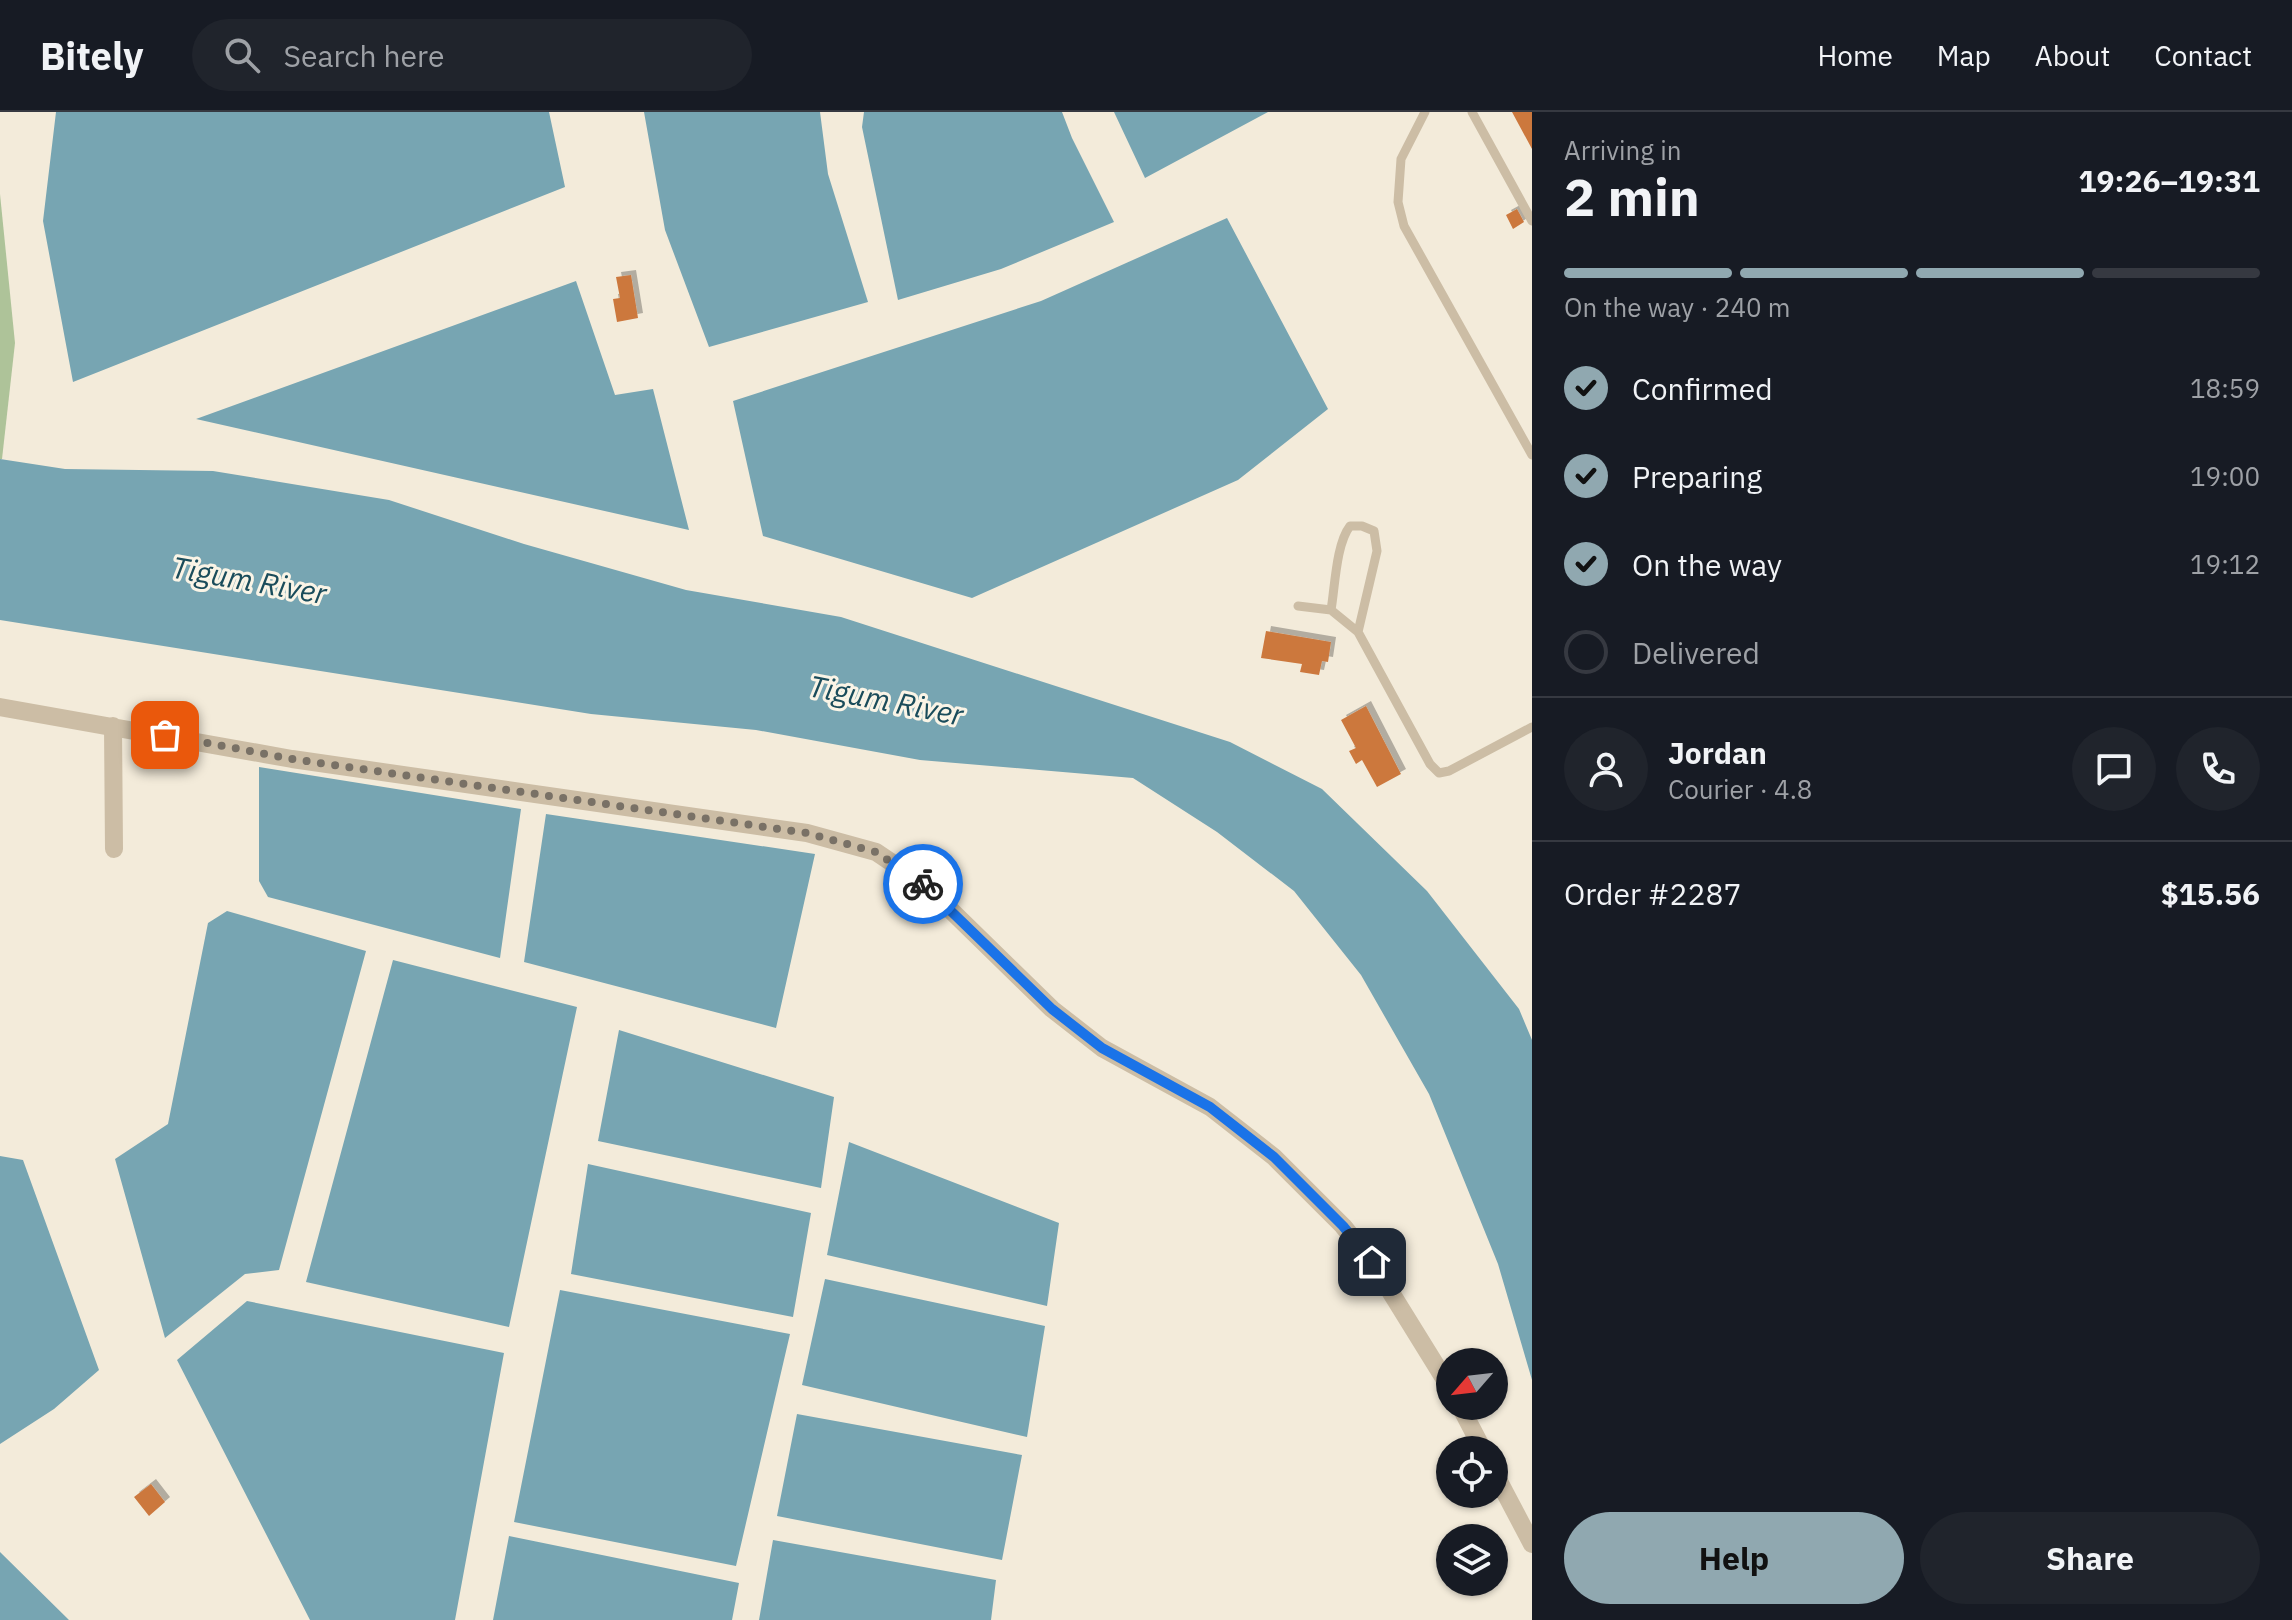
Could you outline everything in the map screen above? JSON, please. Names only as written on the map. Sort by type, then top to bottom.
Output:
[{"type":"street","points":[[0,707],[292,759],[807,833],[876,852],[925,885],[1052,1009],[1102,1048],[1210,1107],[1274,1157],[1343,1226],[1372,1262],[1436,1365]]},
{"type":"street","points":[[113,726],[114,849]]},
{"type":"street","points":[[1508,1499],[1532,1544]]},
{"type":"lane","points":[[1425,112],[1401,159],[1398,202],[1404,226],[1531,448]]},
{"type":"lane","points":[[1472,112],[1532,221]]},
{"type":"lane","points":[[1331,610],[1346,532],[1350,526],[1362,526],[1374,531],[1377,551],[1358,632]]},
{"type":"lane","points":[[1298,606],[1331,610],[1358,632],[1430,764],[1439,773],[1449,771],[1532,727]]},
{"type":"green space","points":[[0,194],[15,343],[2,459],[0,459]]},
{"type":"water","points":[[56,112],[549,112],[565,187],[73,382],[43,221]]},
{"type":"water","points":[[644,112],[820,112],[828,174],[868,302],[709,347],[665,230]]},
{"type":"water","points":[[864,112],[1062,112],[1114,222],[1001,269],[898,300],[862,127]]},
{"type":"water","points":[[1114,112],[1268,112],[1145,178]]},
{"type":"water","points":[[1227,218],[1328,409],[1238,480],[972,598],[763,536],[733,401],[1041,301]]},
{"type":"water","points":[[576,281],[615,395],[653,389],[689,530],[196,419]]},
{"type":"water","name":"Tigum River","points":[[0,459],[65,469],[213,471],[389,500],[524,544],[686,590],[841,617],[1230,742],[1322,789],[1427,891],[1519,1009],[1532,1040],[1532,1380],[1498,1264],[1429,1094],[1361,975],[1294,891],[1217,832],[1133,778],[920,760],[756,730],[591,714],[0,620]]},
{"type":"water","points":[[259,767],[521,809],[500,958],[268,897],[259,881]]},
{"type":"water","points":[[546,814],[815,854],[776,1028],[524,962]]},
{"type":"water","points":[[227,911],[366,951],[279,1270],[245,1274],[165,1338],[115,1159],[168,1124],[208,923]]},
{"type":"water","points":[[393,960],[577,1007],[509,1327],[306,1282]]},
{"type":"water","points":[[619,1030],[834,1097],[821,1188],[598,1141]]},
{"type":"water","points":[[849,1142],[1059,1223],[1047,1306],[827,1255]]},
{"type":"water","points":[[0,1156],[23,1160],[99,1370],[54,1409],[0,1444]]},
{"type":"water","points":[[588,1164],[811,1213],[793,1317],[571,1274]]},
{"type":"water","points":[[825,1279],[1045,1326],[1027,1437],[802,1385]]},
{"type":"water","points":[[560,1290],[790,1334],[736,1566],[514,1522]]},
{"type":"water","points":[[247,1301],[504,1353],[455,1620],[310,1620],[177,1360]]},
{"type":"water","points":[[797,1414],[1022,1455],[1002,1560],[777,1516]]},
{"type":"water","points":[[509,1536],[739,1583],[732,1620],[493,1620]]},
{"type":"water","points":[[773,1540],[996,1580],[991,1620],[759,1620]]},
{"type":"water","points":[[0,1552],[69,1620],[0,1620]]},
{"type":"building","points":[[1512,112],[1532,112],[1532,149]]},
{"type":"building","points":[[1517,209],[1524,222],[1513,229],[1506,215]]},
{"type":"building","points":[[631,275],[638,318],[617,322],[613,299],[620,298],[616,277]]},
{"type":"building","points":[[1266,631],[1331,642],[1328,662],[1322,661],[1319,675],[1300,672],[1302,664],[1261,658]]},
{"type":"building","points":[[1366,706],[1401,774],[1377,787],[1362,760],[1356,764],[1349,751],[1356,748],[1341,720]]},
{"type":"building","points":[[151,1484],[165,1502],[149,1516],[134,1497]]},
{"type":"way so far","points":[[165,735],[292,759],[807,833],[876,852],[923,884]]},
{"type":"route","points":[[923,884],[1052,1009],[1102,1048],[1210,1107],[1274,1157],[1343,1226],[1372,1262]]}]
